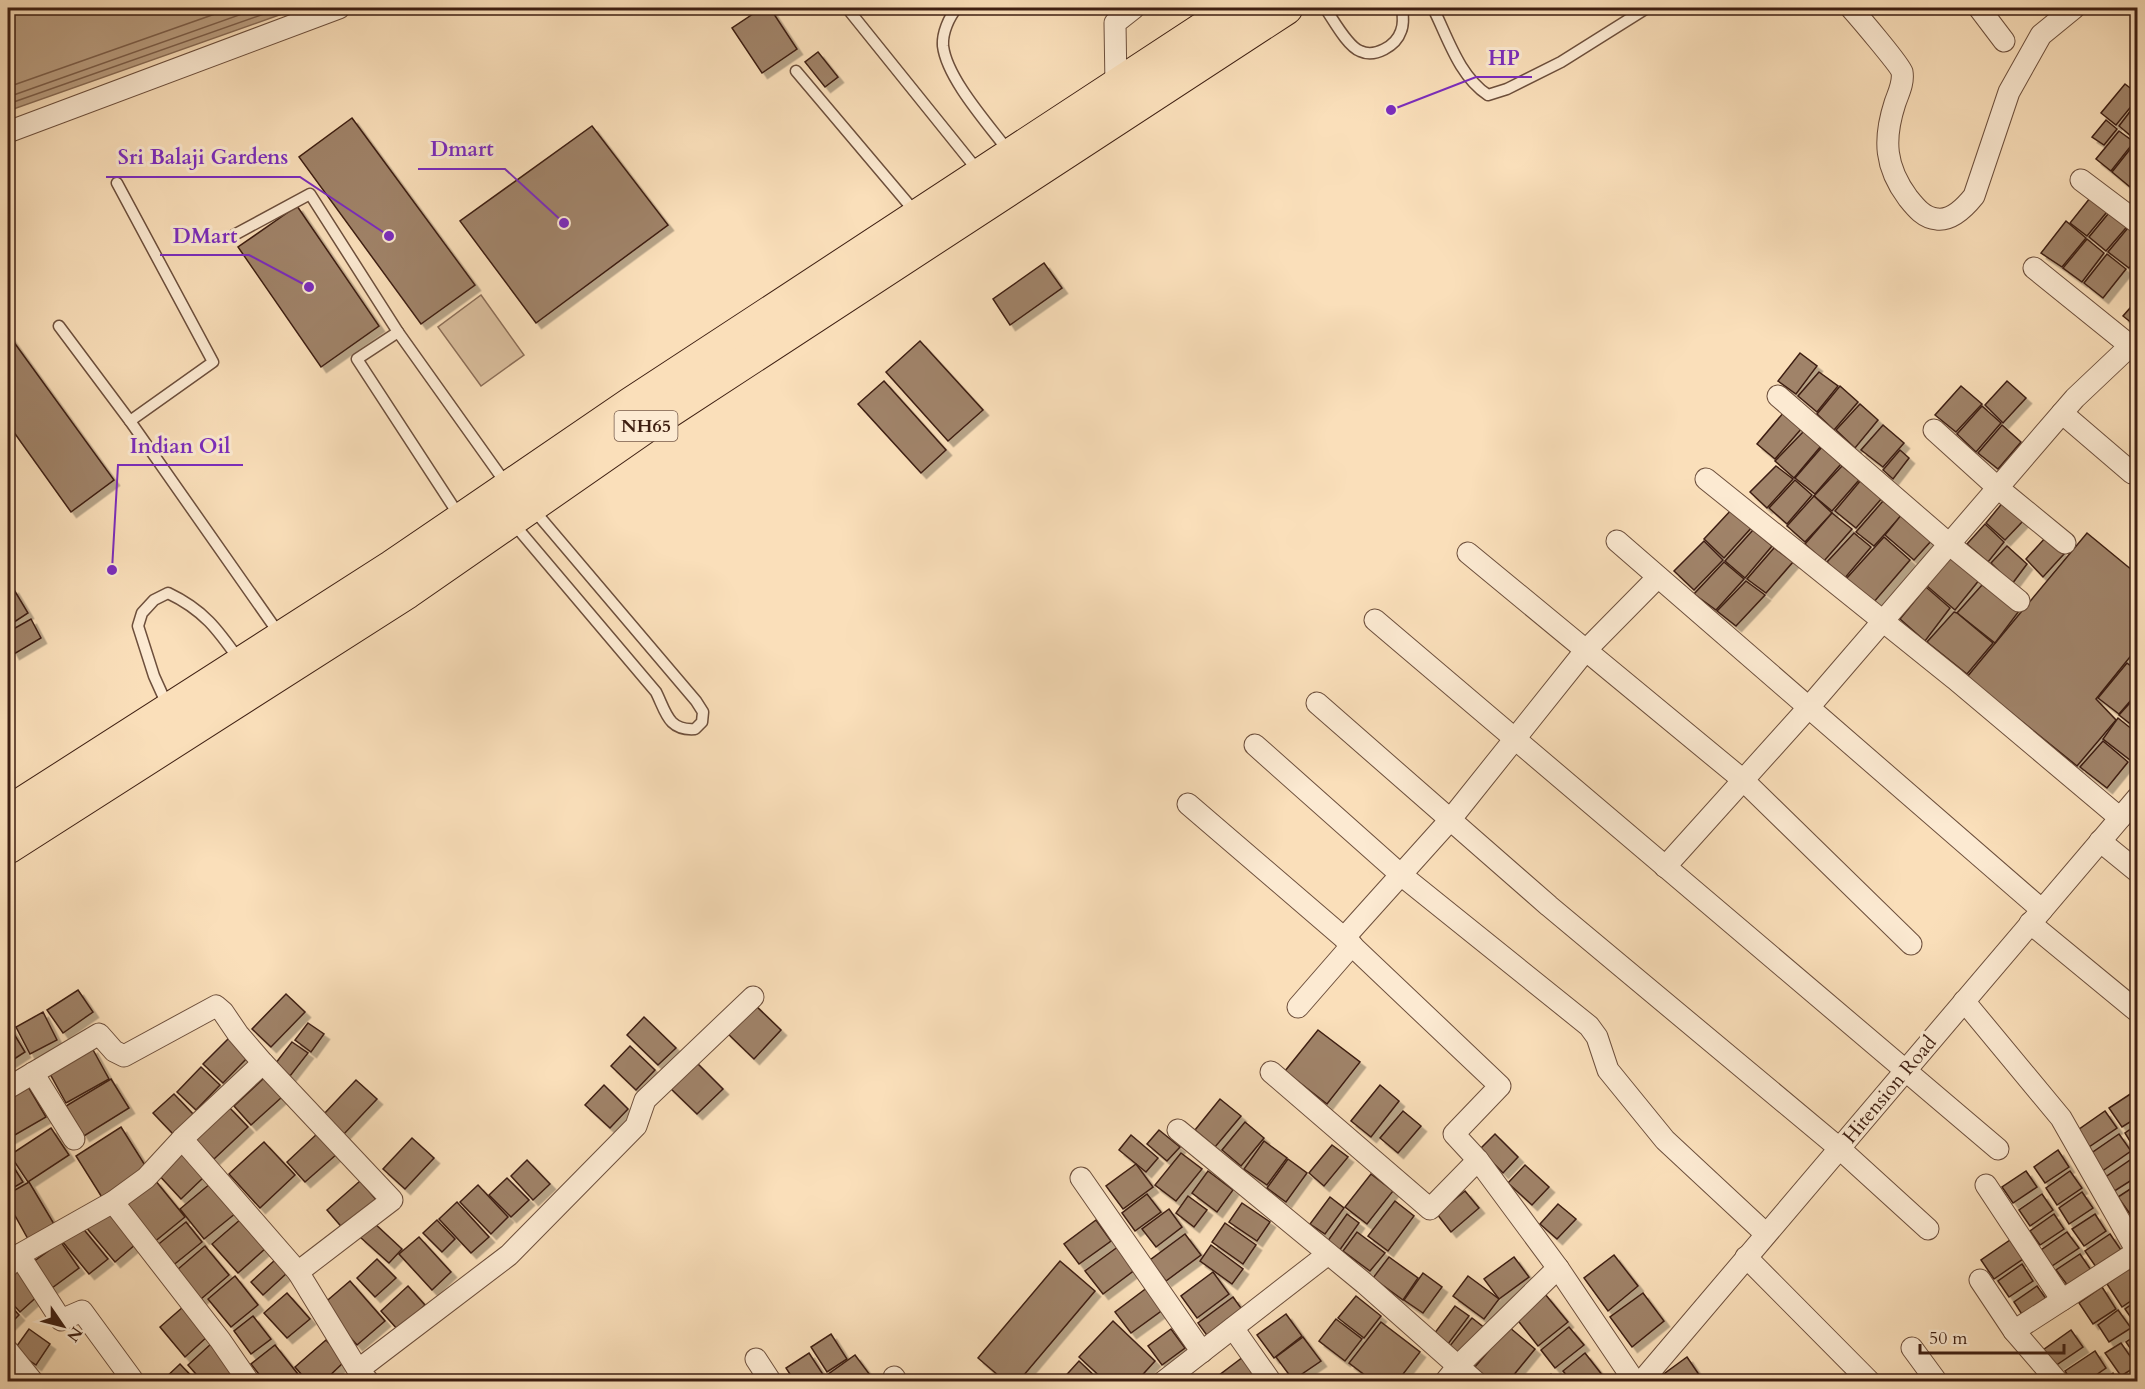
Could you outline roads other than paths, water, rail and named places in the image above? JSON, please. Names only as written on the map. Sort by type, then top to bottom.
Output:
[{"type":"highway","name":"NH65","points":[[8,847],[407,592],[517,505],[631,404],[1235,8]]},
{"type":"highway","name":"NH65","points":[[8,813],[282,638],[462,519],[517,505],[646,426],[1286,8]]},
{"type":"street","points":[[8,132],[339,8]]},
{"type":"street","points":[[1116,86],[1114,23],[1134,8]]},
{"type":"street","points":[[1851,8],[1902,71],[1902,85],[1887,132],[1891,170],[1912,203],[1925,216],[1939,220],[1965,207],[1974,196],[2009,92],[2041,34],[2074,8]]},
{"type":"street","points":[[1978,8],[2004,41]]},
{"type":"street","points":[[2081,180],[2138,223]]},
{"type":"street","points":[[1665,867],[1809,707],[2075,398],[2134,349],[2034,268]]},
{"type":"street","points":[[1778,396],[1949,544],[2019,601]]},
{"type":"street","points":[[2062,413],[2132,474]]},
{"type":"street","points":[[1934,429],[1998,488],[2065,543]]},
{"type":"street","points":[[1706,479],[1955,679],[2120,818]]},
{"type":"street","points":[[1617,541],[1809,707],[2138,1012]]},
{"type":"street","points":[[1468,553],[1743,780],[1911,944]]},
{"type":"street","points":[[1298,1007],[1400,874],[1450,820],[1585,651],[1658,577]]},
{"type":"street","points":[[1375,620],[1998,1149]]},
{"type":"street","points":[[1317,703],[1549,906],[1839,1148],[1928,1229]]},
{"type":"street","points":[[1255,746],[1400,874],[1589,1026],[1597,1037],[1608,1070],[1665,1140],[1766,1234]]},
{"type":"street","name":"Hitension Road","points":[[1641,1382],[2138,798]]},
{"type":"street","points":[[1188,804],[1348,942],[1500,1086],[1454,1134],[1478,1160],[1558,1268],[1635,1382]]},
{"type":"street","points":[[2100,841],[2138,873]]},
{"type":"street","points":[[182,1139],[298,1272],[364,1376],[508,1255],[636,1126],[645,1100],[753,997]]},
{"type":"street","points":[[1964,1001],[2061,1118],[2137,1252],[2014,1331]]},
{"type":"street","points":[[8,1088],[99,1034],[114,1051],[124,1056],[216,1006],[263,1063],[392,1200],[298,1272]]},
{"type":"street","points":[[135,1382],[82,1311],[60,1320],[13,1260],[113,1202],[146,1178],[182,1139],[263,1063]]},
{"type":"street","points":[[1271,1072],[1430,1209],[1478,1160]]},
{"type":"street","points":[[33,1073],[74,1138]]},
{"type":"street","points":[[1178,1130],[1364,1283],[1451,1374],[1476,1382]]},
{"type":"street","points":[[1081,1178],[1202,1352]]},
{"type":"street","points":[[1986,1185],[2062,1300]]},
{"type":"street","points":[[113,1202],[220,1340],[249,1382]]},
{"type":"street","points":[[1163,1382],[1328,1254]]},
{"type":"street","points":[[1746,1257],[1870,1382]]},
{"type":"street","points":[[1451,1374],[1558,1268]]},
{"type":"street","points":[[1980,1280],[2014,1331],[2058,1382]]},
{"type":"street","points":[[1233,1328],[1271,1382]]},
{"type":"street","points":[[1912,1348],[1937,1382]]},
{"type":"street","points":[[8,1351],[33,1382]]},
{"type":"street","points":[[756,1359],[771,1382]]},
{"type":"lane","points":[[847,8],[981,174]]},
{"type":"lane","points":[[957,8],[949,18],[943,44],[949,66],[968,98],[1011,154]]},
{"type":"lane","points":[[1325,8],[1345,37],[1359,51],[1375,54],[1395,41],[1402,30],[1402,8]]},
{"type":"lane","points":[[1433,8],[1465,74],[1476,87],[1488,95],[1507,89],[1561,62],[1647,8]]},
{"type":"lane","points":[[796,71],[918,216]]},
{"type":"lane","points":[[117,183],[213,362],[130,421]]},
{"type":"lane","points":[[234,235],[310,194],[398,332],[517,505],[656,692],[667,717],[675,726],[685,730],[695,729],[702,722],[704,712],[696,701],[517,505]]},
{"type":"lane","points":[[59,326],[130,421],[282,638]]},
{"type":"lane","points":[[398,332],[357,359],[462,519]]},
{"type":"lane","points":[[169,710],[154,676],[138,626],[142,613],[154,600],[168,593],[189,603],[217,629],[242,663]]},
{"type":"water","points":[[8,8],[299,8],[8,111]]},
{"type":"place","name":"HP","points":[[1391,110]]},
{"type":"place","name":"Dmart","points":[[564,223]]},
{"type":"place","name":"Sri Balaji Gardens","points":[[389,236]]},
{"type":"place","name":"DMart","points":[[309,287]]},
{"type":"place","name":"Indian Oil","points":[[112,570]]}]
